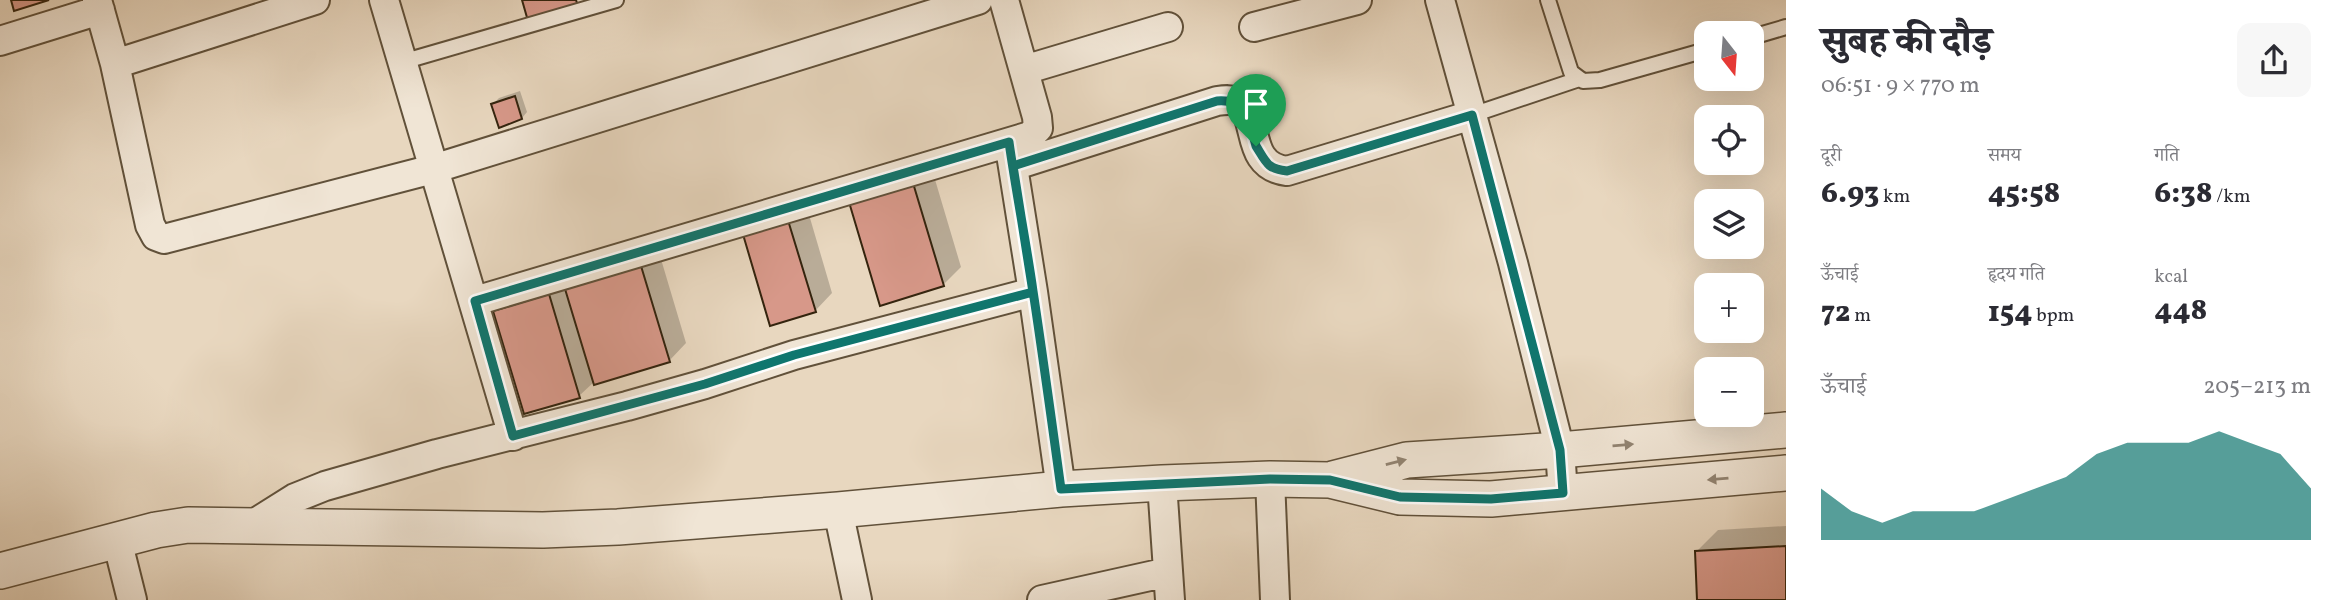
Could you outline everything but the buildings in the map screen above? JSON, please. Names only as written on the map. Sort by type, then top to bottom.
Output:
[{"type":"street","points":[[115,64],[315,0]]},
{"type":"street","points":[[384,0],[513,436]]},
{"type":"street","points":[[0,41],[98,5],[115,64],[150,225],[156,236],[164,239],[433,169],[978,0]]},
{"type":"street","points":[[1004,0],[1038,128],[1011,154]]},
{"type":"street","points":[[1254,27],[1357,0]]},
{"type":"street","points":[[1440,0],[1560,450],[1563,493]]},
{"type":"street","points":[[1024,70],[1168,27]]},
{"type":"street","points":[[475,301],[1011,154],[1217,101],[1231,100],[1240,103],[1245,110],[1256,146],[1266,163],[1274,169],[1287,171],[1472,115]]},
{"type":"street","points":[[1011,154],[1061,489]]},
{"type":"street","points":[[248,527],[295,498],[325,486],[705,384],[794,355],[1033,292]]},
{"type":"street","points":[[1330,480],[1407,460],[1560,450],[1786,430]]},
{"type":"street","points":[[0,571],[156,530],[188,525],[543,530],[618,527],[1061,489],[1162,483],[1330,480],[1400,497],[1491,499],[1786,473]]},
{"type":"street","points":[[1270,479],[1275,600]]},
{"type":"street","points":[[1162,483],[1170,600]]},
{"type":"street","points":[[838,510],[857,600]]},
{"type":"street","points":[[117,540],[132,600]]},
{"type":"street","points":[[1042,600],[1168,572]]},
{"type":"lane","points":[[402,62],[616,0]]},
{"type":"lane","points":[[1548,0],[1571,72],[1583,81],[1600,80],[1694,53]]},
{"type":"lane","points":[[1764,33],[1786,27]]},
{"type":"lane","points":[[1472,115],[1579,79]]},
{"type":"route","points":[[1256,146],[1245,110],[1240,103],[1231,100],[1217,101],[1013,166],[1033,292],[794,355],[705,384],[513,436],[475,301],[1009,142],[1033,292],[1061,489],[1270,479],[1330,480],[1400,497],[1491,499],[1563,493],[1560,450],[1472,115],[1287,171],[1274,169],[1266,163],[1256,146]]}]
